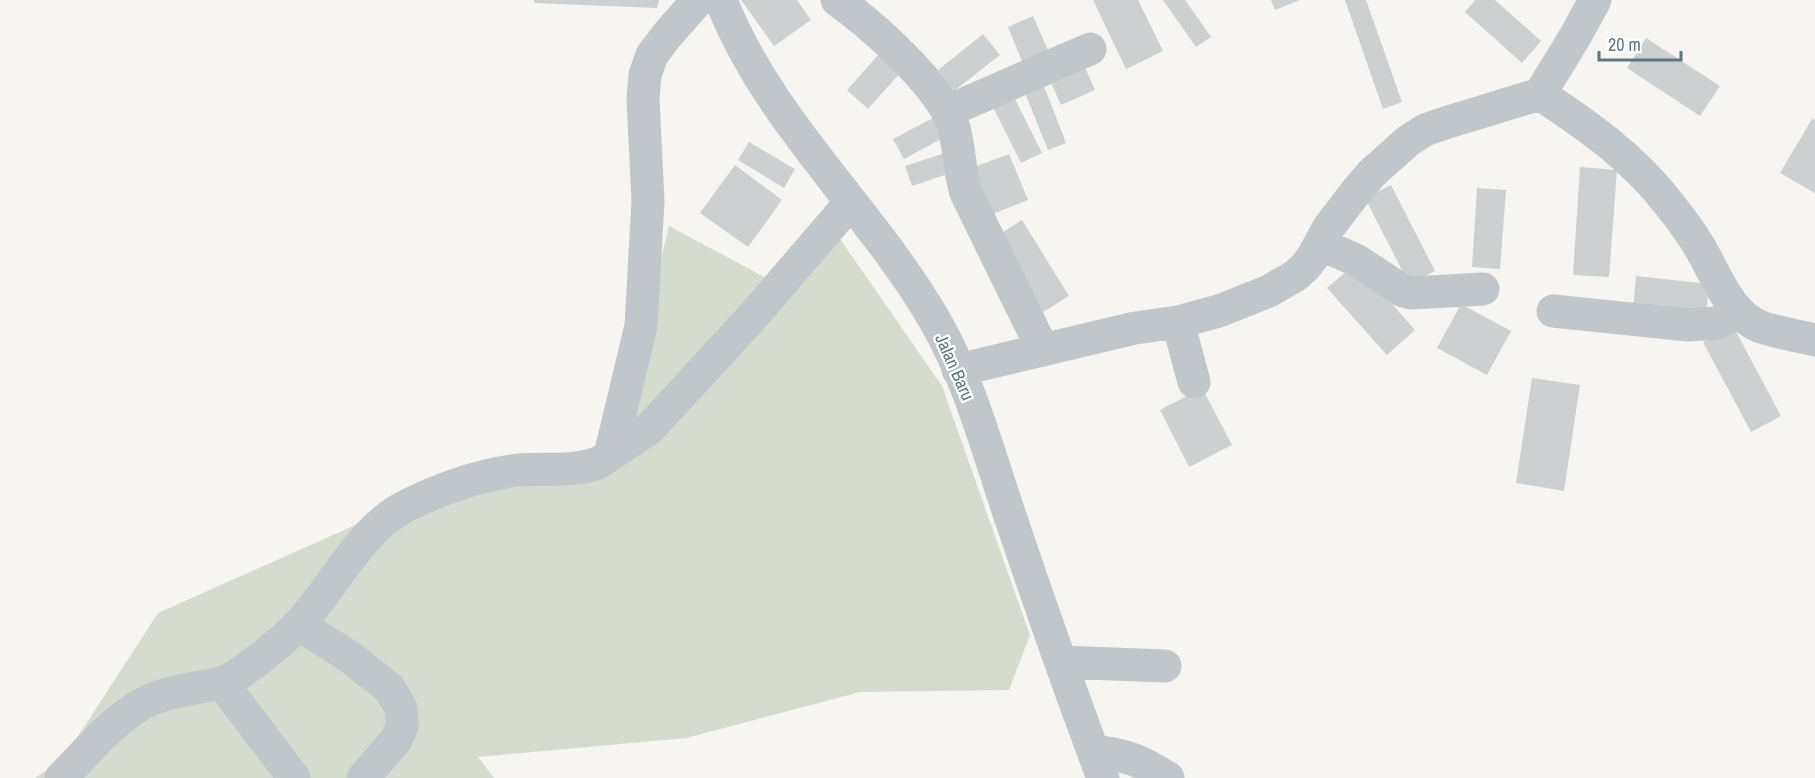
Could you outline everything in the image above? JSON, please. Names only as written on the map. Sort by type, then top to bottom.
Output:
[{"type":"street","points":[[610,455],[641,326],[648,201],[643,99],[645,75],[652,55],[698,0]]},
{"type":"street","name":"Jalan Baru","points":[[722,0],[743,49],[753,66],[788,118],[917,292],[935,321],[969,397],[1098,764]]},
{"type":"street","points":[[958,370],[1135,328],[1178,322],[1219,311],[1269,291],[1295,276],[1305,267],[1329,227],[1355,193],[1372,173],[1408,141],[1425,130],[1540,94],[1595,0]]},
{"type":"street","points":[[847,3],[905,60],[931,88],[948,111],[954,127],[961,178],[966,194],[1043,350]]},
{"type":"street","points":[[948,111],[1090,49]]},
{"type":"street","points":[[1540,94],[1605,140],[1639,170],[1669,203],[1703,252],[1719,285],[1737,310],[1760,327],[1815,340]]},
{"type":"street","points":[[61,778],[122,718],[143,703],[204,685],[222,683],[248,667],[299,624],[328,590],[369,534],[403,508],[447,488],[517,470],[597,464],[649,429],[753,316],[851,202]]},
{"type":"street","points":[[1320,244],[1356,260],[1403,291],[1412,293],[1483,289]]},
{"type":"street","points":[[1553,311],[1688,325],[1716,323],[1737,310]]},
{"type":"street","points":[[1178,322],[1194,382]]},
{"type":"street","points":[[299,624],[350,657],[389,688],[401,708],[402,726],[396,740],[363,778]]},
{"type":"street","points":[[1061,662],[1165,666]]},
{"type":"street","points":[[222,683],[294,778]]},
{"type":"street","points":[[1098,764],[1124,755],[1148,765],[1168,778]]},
{"type":"shaded area","points":[[829,223],[942,386],[1030,635],[1009,690],[860,692],[686,738],[478,757],[494,778],[35,778],[64,758],[158,613],[398,506],[612,459],[669,226],[774,282]]},
{"type":"building","points":[[534,0],[659,0],[657,8],[534,3]]},
{"type":"building","points":[[741,0],[797,0],[811,20],[774,46]]},
{"type":"building","points":[[1093,0],[1138,0],[1163,51],[1126,69]]},
{"type":"building","points":[[1163,0],[1185,0],[1211,37],[1196,47]]},
{"type":"building","points":[[1271,0],[1300,0],[1275,10]]},
{"type":"building","points":[[1345,0],[1366,0],[1402,102],[1383,109]]},
{"type":"building","points":[[1475,0],[1495,0],[1541,41],[1522,63],[1465,12]]},
{"type":"building","points":[[1033,16],[1050,55],[1024,66],[1008,27]]},
{"type":"building","points":[[983,34],[1000,55],[954,91],[938,70]]},
{"type":"building","points":[[1646,38],[1720,86],[1700,116],[1627,68]]},
{"type":"building","points":[[880,53],[901,72],[868,109],[847,90]]},
{"type":"building","points":[[1082,61],[1095,90],[1061,105],[1048,76]]},
{"type":"building","points":[[1042,81],[1066,143],[1048,150],[1023,88]]},
{"type":"building","points":[[1009,87],[1042,153],[1021,163],[988,97]]},
{"type":"building","points":[[935,117],[945,137],[904,159],[893,139]]},
{"type":"building","points":[[1812,119],[1815,120],[1815,193],[1780,173]]},
{"type":"building","points":[[749,142],[795,169],[784,188],[738,160]]},
{"type":"building","points":[[948,152],[954,172],[912,186],[905,166]]},
{"type":"building","points":[[1009,154],[1028,200],[985,217],[966,170]]},
{"type":"building","points":[[735,165],[782,200],[748,247],[700,213]]},
{"type":"building","points":[[1580,167],[1617,170],[1609,277],[1573,275]]},
{"type":"building","points":[[1391,185],[1435,271],[1409,284],[1365,198]]},
{"type":"building","points":[[1477,188],[1506,190],[1500,269],[1472,267]]},
{"type":"building","points":[[1022,220],[1069,296],[1038,315],[991,240]]},
{"type":"building","points":[[1356,263],[1415,330],[1387,355],[1327,288]]},
{"type":"building","points":[[1636,276],[1709,284],[1706,317],[1633,309]]},
{"type":"building","points":[[1461,304],[1511,331],[1487,375],[1437,348]]},
{"type":"building","points":[[1733,326],[1781,416],[1751,432],[1703,342]]},
{"type":"building","points":[[1532,378],[1580,385],[1564,491],[1516,483]]},
{"type":"building","points":[[1202,388],[1232,445],[1189,467],[1160,410]]}]
